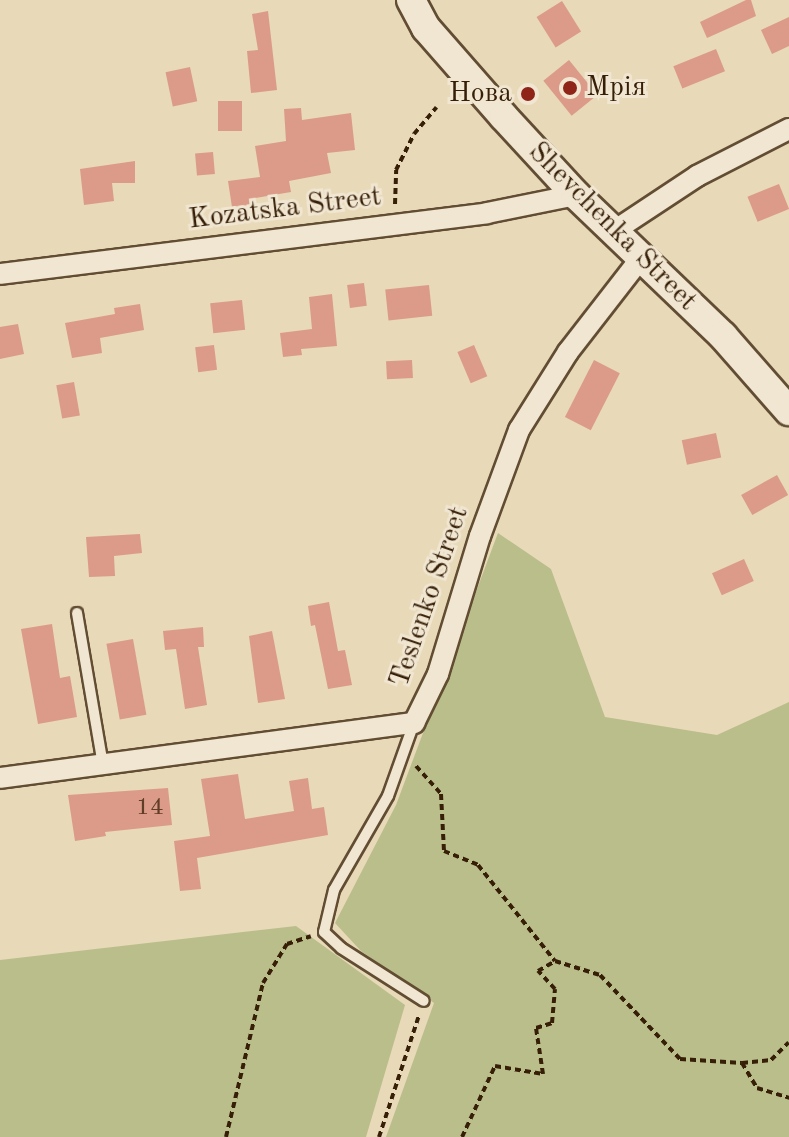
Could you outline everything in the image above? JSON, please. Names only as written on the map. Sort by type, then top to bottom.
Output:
[{"type":"street","name":"Shevchenka Street","points":[[411,0],[426,28],[576,195],[723,336],[789,411]]},
{"type":"street","points":[[614,231],[697,176],[789,129]]},
{"type":"street","name":"Kozatska Street","points":[[0,274],[399,224],[556,202],[576,195]]},
{"type":"street","name":"Teslenko Street","points":[[0,778],[414,723],[438,674],[480,536],[519,430],[568,352],[641,258]]},
{"type":"lane","points":[[77,613],[103,765]]},
{"type":"lane","points":[[414,723],[388,796],[334,890],[324,932],[341,948],[424,1001]]},
{"type":"path","points":[[399,224],[394,207],[396,170],[414,134],[437,107]]},
{"type":"path","points":[[404,753],[441,794],[444,851],[478,865],[555,961],[600,975],[680,1059],[742,1063],[771,1060],[789,1042]]},
{"type":"path","points":[[226,1137],[263,983],[287,944],[324,932]]},
{"type":"path","points":[[462,1137],[495,1066],[543,1074],[536,1028],[552,1023],[555,989],[538,971],[555,961]]},
{"type":"path","points":[[379,1137],[424,1001]]},
{"type":"path","points":[[742,1063],[757,1088],[789,1098]]},
{"type":"green space","points":[[498,533],[551,569],[605,717],[717,735],[789,702],[789,1137],[386,1137],[434,1003],[361,951],[335,923],[396,805]]},
{"type":"green space","points":[[296,926],[405,1005],[366,1137],[0,1137],[0,960]]},
{"type":"building","points":[[751,0],[756,16],[707,38],[700,22]]},
{"type":"building","points":[[562,1],[581,32],[556,47],[537,17]]},
{"type":"building","points":[[268,11],[277,90],[251,93],[247,51],[258,50],[252,14]]},
{"type":"building","points":[[789,17],[789,46],[772,54],[761,30]]},
{"type":"building","points":[[716,49],[725,71],[682,88],[673,66]]},
{"type":"building","name":"Мрія","points":[[569,60],[597,95],[572,116],[543,81]]},
{"type":"building","points":[[190,67],[197,101],[173,106],[166,72]]},
{"type":"building","points":[[218,101],[242,101],[242,131],[218,131]]},
{"type":"building","points":[[301,108],[302,120],[351,113],[355,150],[327,153],[331,173],[289,181],[291,192],[249,199],[250,205],[232,207],[228,181],[260,177],[255,146],[286,141],[284,109]]},
{"type":"building","points":[[213,152],[215,174],[197,175],[195,154]]},
{"type":"building","points":[[135,161],[135,183],[112,183],[114,201],[84,205],[80,169]]},
{"type":"building","points":[[779,184],[789,209],[758,222],[747,197]]},
{"type":"building","points":[[364,283],[367,306],[350,308],[347,285]]},
{"type":"building","points":[[429,285],[432,316],[388,320],[385,290]]},
{"type":"building","points":[[332,294],[337,346],[301,349],[302,355],[283,357],[280,333],[312,329],[309,297]]},
{"type":"building","points":[[242,300],[245,330],[213,333],[210,303]]},
{"type":"building","points":[[140,304],[144,330],[100,338],[102,353],[72,358],[65,323],[115,314],[114,308]]},
{"type":"building","points":[[18,324],[24,354],[0,359],[0,327]]},
{"type":"building","points":[[214,345],[217,370],[198,372],[195,347]]},
{"type":"building","points":[[474,345],[487,376],[471,383],[457,352]]},
{"type":"building","points":[[412,360],[413,378],[387,379],[386,361]]},
{"type":"building","points":[[594,360],[620,373],[591,430],[565,417]]},
{"type":"building","points":[[74,382],[80,415],[62,419],[56,385]]},
{"type":"building","points":[[716,433],[721,457],[687,465],[682,440]]},
{"type":"building","points":[[777,475],[788,495],[752,515],[741,495]]},
{"type":"building","points":[[140,534],[142,553],[114,556],[115,576],[89,577],[86,537]]},
{"type":"building","points":[[744,559],[754,581],[722,595],[712,573]]},
{"type":"building","points":[[329,602],[338,651],[345,650],[352,685],[328,689],[308,606]]},
{"type":"building","points":[[52,624],[60,678],[70,676],[77,717],[38,724],[21,629]]},
{"type":"building","points":[[203,627],[204,647],[198,647],[207,705],[185,709],[176,649],[165,650],[163,631]]},
{"type":"building","points":[[272,631],[285,699],[258,703],[249,636]]},
{"type":"building","points":[[133,639],[146,715],[120,720],[106,644]]},
{"type":"building","points":[[238,774],[245,819],[294,811],[289,781],[308,778],[312,809],[324,807],[328,835],[197,858],[201,889],[180,891],[174,841],[210,836],[201,779]]},
{"type":"building","points":[[168,788],[172,825],[105,832],[106,836],[75,841],[68,795]]},
{"type":"place","name":"Мрія","points":[[570,88]]},
{"type":"place","name":"Нова","points":[[528,94]]}]
